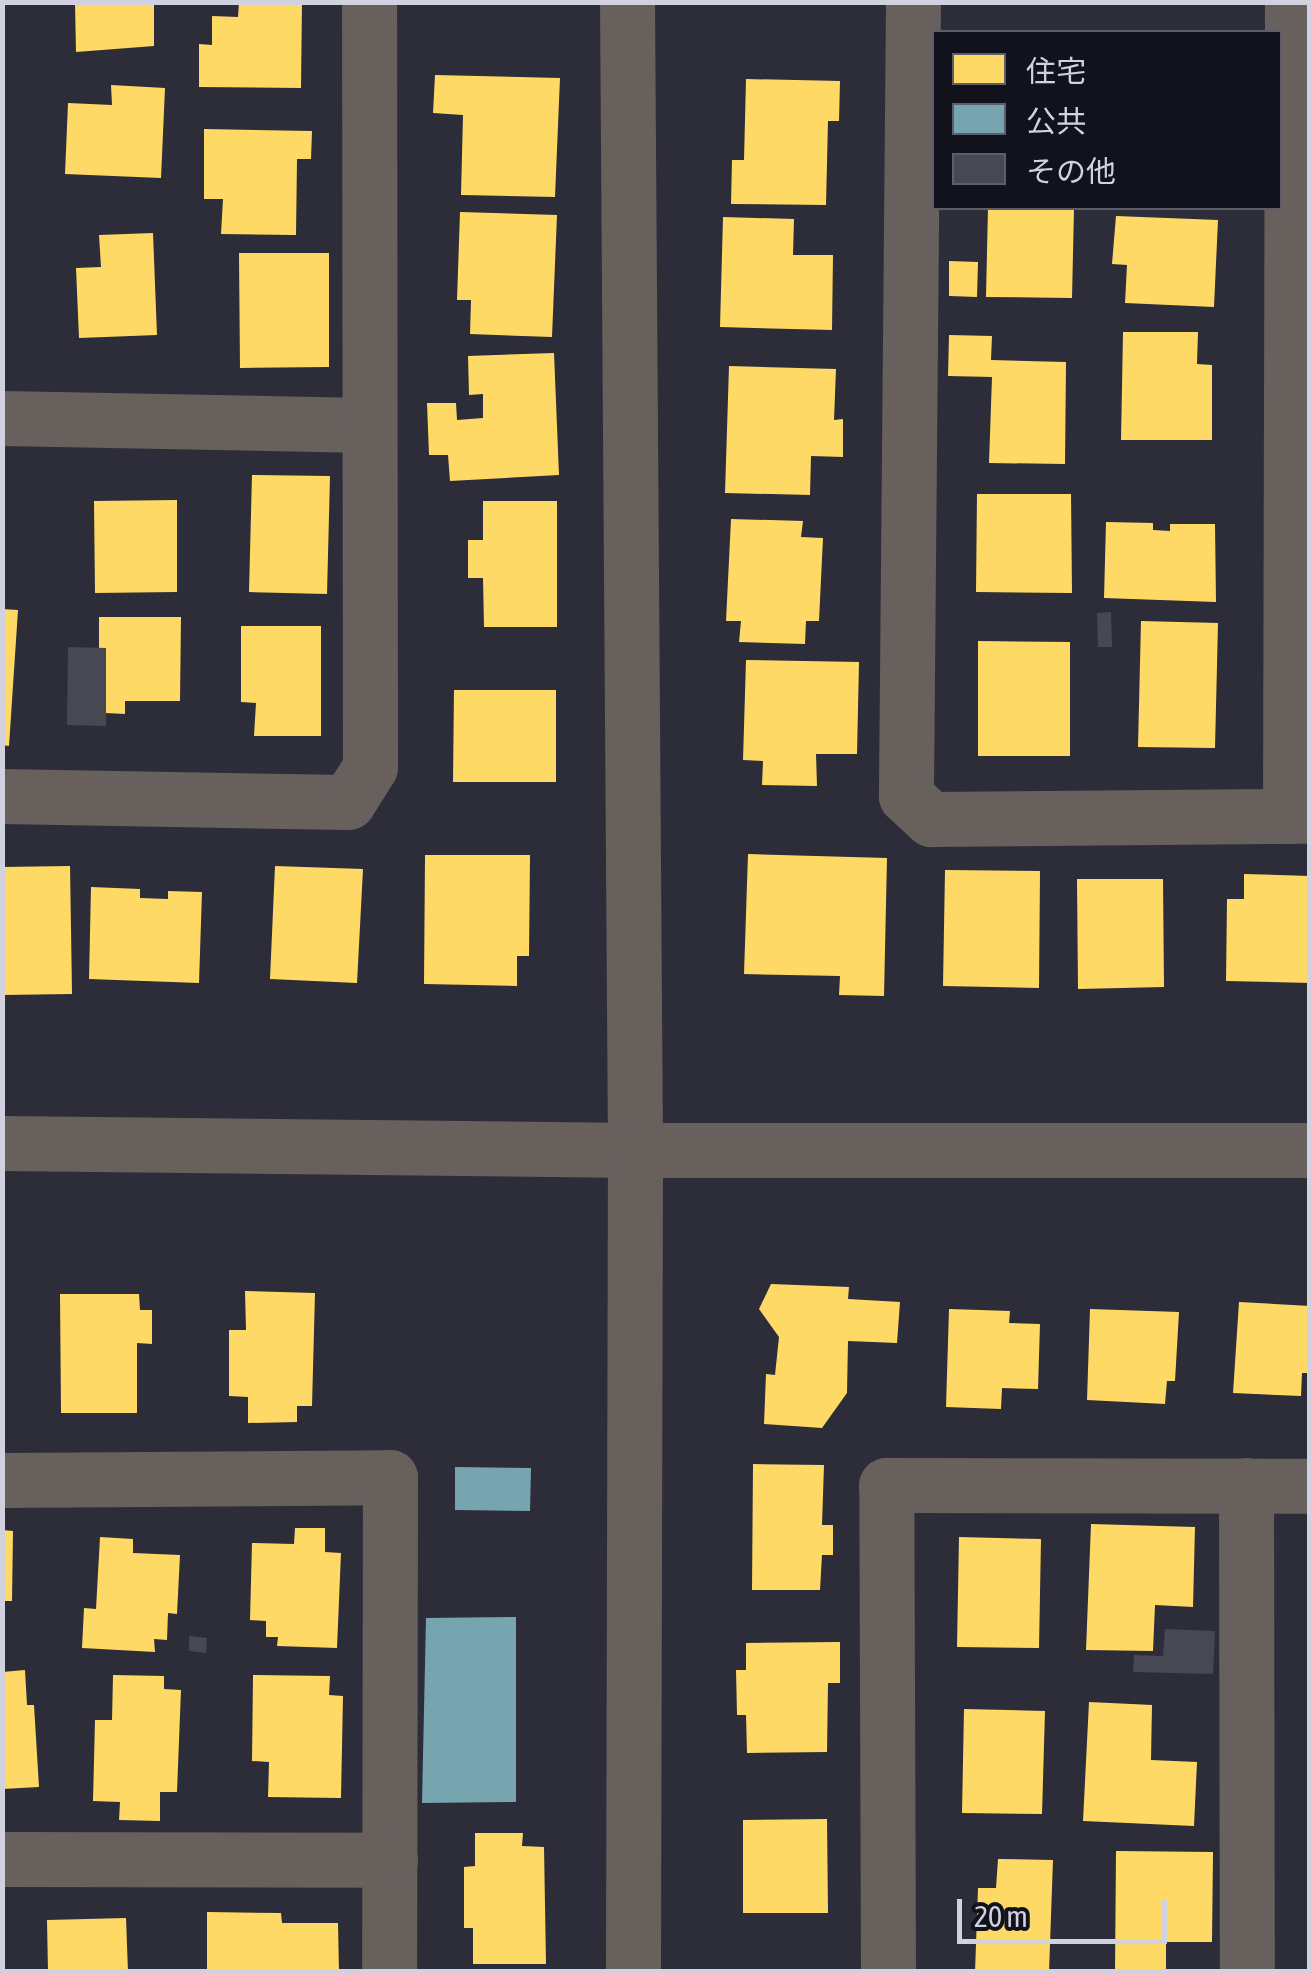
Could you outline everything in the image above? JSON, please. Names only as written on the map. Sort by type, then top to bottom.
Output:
[{"type":"street","points":[[2,796],[348,802],[370,767],[366,425],[369,2]]},
{"type":"street","points":[[627,2],[636,1150],[633,1972]]},
{"type":"street","points":[[913,2],[906,796],[932,819],[1300,816],[1292,2]]},
{"type":"street","points":[[2,418],[366,425]]},
{"type":"street","points":[[2,1144],[636,1150],[1310,1150]]},
{"type":"street","points":[[2,1480],[390,1477],[389,1972]]},
{"type":"street","points":[[1246,1484],[1247,1972]]},
{"type":"street","points":[[888,1972],[886,1486],[1310,1486]]},
{"type":"street","points":[[2,1860],[390,1860]]},
{"type":"building: 住宅","points":[[75,2],[154,2],[154,46],[76,52]]},
{"type":"building: 住宅","points":[[239,2],[302,2],[301,88],[199,87],[199,44],[212,45],[212,16],[238,17]]},
{"type":"building: 住宅","points":[[435,75],[560,78],[555,197],[461,195],[463,115],[433,113]]},
{"type":"building: 住宅","points":[[746,79],[840,81],[839,121],[828,121],[826,205],[731,204],[732,160],[744,160]]},
{"type":"building: 住宅","points":[[111,85],[165,88],[161,178],[65,174],[68,103],[112,105]]},
{"type":"building: 住宅","points":[[204,129],[312,131],[311,159],[297,159],[296,235],[221,234],[223,199],[204,199]]},
{"type":"building: 住宅","points":[[988,210],[1074,210],[1072,298],[986,297]]},
{"type":"building: 住宅","points":[[460,212],[557,215],[552,337],[470,334],[471,300],[457,300]]},
{"type":"building: 住宅","points":[[1116,216],[1218,220],[1214,307],[1125,303],[1127,265],[1112,264]]},
{"type":"building: 住宅","points":[[723,217],[794,219],[793,255],[833,255],[832,330],[720,327]]},
{"type":"building: 住宅","points":[[153,233],[157,335],[79,338],[76,268],[101,267],[99,235]]},
{"type":"building: 住宅","points":[[239,253],[329,253],[329,367],[240,368]]},
{"type":"building: 住宅","points":[[949,261],[978,262],[977,297],[949,296]]},
{"type":"building: 住宅","points":[[1123,332],[1198,332],[1197,364],[1212,365],[1212,440],[1121,440]]},
{"type":"building: 住宅","points":[[949,335],[992,336],[991,360],[1066,362],[1065,464],[989,463],[992,377],[948,376]]},
{"type":"building: 住宅","points":[[554,353],[559,475],[450,481],[448,455],[429,455],[427,403],[456,403],[457,420],[483,418],[483,394],[469,395],[468,356]]},
{"type":"building: 住宅","points":[[729,366],[836,369],[834,420],[843,419],[843,457],[811,456],[810,495],[725,493]]},
{"type":"building: 住宅","points":[[252,475],[330,476],[327,594],[249,592]]},
{"type":"building: 住宅","points":[[977,494],[1071,494],[1072,593],[976,592]]},
{"type":"building: 住宅","points":[[177,500],[177,592],[95,593],[94,501]]},
{"type":"building: 住宅","points":[[483,501],[557,501],[557,627],[484,627],[483,578],[468,578],[468,540],[483,540]]},
{"type":"building: 住宅","points":[[731,519],[803,521],[801,537],[823,538],[819,621],[806,621],[805,644],[739,642],[741,621],[726,621]]},
{"type":"building: 住宅","points":[[1106,522],[1153,523],[1153,530],[1170,531],[1170,524],[1215,524],[1216,602],[1104,598]]},
{"type":"building: 住宅","points":[[2,609],[18,610],[9,746],[2,745]]},
{"type":"building: 住宅","points":[[99,617],[181,617],[180,701],[125,701],[125,714],[106,713],[106,648],[99,648]]},
{"type":"building: 住宅","points":[[1141,621],[1218,623],[1215,748],[1138,747]]},
{"type":"building: 住宅","points":[[241,626],[321,626],[321,736],[254,736],[256,703],[241,702]]},
{"type":"building: 住宅","points":[[978,641],[1070,642],[1070,756],[978,756]]},
{"type":"building: 住宅","points":[[746,660],[859,662],[857,754],[816,754],[817,786],[762,785],[763,761],[743,760]]},
{"type":"building: 住宅","points":[[454,690],[556,690],[556,782],[453,782]]},
{"type":"building: 住宅","points":[[748,854],[887,858],[884,996],[839,995],[840,976],[744,974]]},
{"type":"building: 住宅","points":[[425,855],[530,855],[529,956],[517,956],[517,986],[424,984]]},
{"type":"building: 住宅","points":[[70,866],[72,994],[2,995],[2,867]]},
{"type":"building: 住宅","points":[[275,866],[363,869],[357,983],[270,979]]},
{"type":"building: 住宅","points":[[945,870],[1040,871],[1039,988],[943,986]]},
{"type":"building: 住宅","points":[[1244,874],[1310,876],[1310,983],[1226,981],[1227,899],[1244,899]]},
{"type":"building: 住宅","points":[[1077,879],[1163,879],[1164,987],[1078,989]]},
{"type":"building: 住宅","points":[[91,887],[140,889],[140,898],[168,899],[168,891],[202,892],[199,983],[89,979]]},
{"type":"building: 住宅","points":[[771,1284],[849,1287],[848,1299],[900,1302],[897,1343],[848,1341],[847,1393],[822,1428],[764,1424],[766,1374],[775,1375],[779,1337],[759,1309]]},
{"type":"building: 住宅","points":[[245,1291],[315,1293],[312,1406],[297,1406],[297,1422],[248,1423],[248,1397],[229,1396],[229,1330],[246,1330]]},
{"type":"building: 住宅","points":[[60,1294],[139,1294],[140,1310],[152,1310],[152,1344],[137,1343],[137,1413],[61,1413]]},
{"type":"building: 住宅","points":[[1239,1302],[1310,1306],[1310,1373],[1302,1373],[1301,1396],[1233,1393]]},
{"type":"building: 住宅","points":[[949,1309],[1010,1311],[1009,1323],[1040,1324],[1038,1389],[1002,1388],[1001,1409],[946,1407]]},
{"type":"building: 住宅","points":[[1090,1309],[1179,1312],[1175,1381],[1167,1381],[1165,1404],[1087,1400]]},
{"type":"building: 住宅","points":[[753,1464],[824,1465],[822,1525],[833,1525],[833,1555],[822,1555],[820,1590],[752,1590]]},
{"type":"building: 住宅","points":[[1091,1524],[1195,1527],[1193,1607],[1155,1605],[1153,1651],[1086,1650]]},
{"type":"building: 住宅","points":[[295,1528],[325,1528],[325,1552],[341,1553],[337,1648],[277,1646],[278,1637],[266,1637],[266,1621],[250,1620],[252,1543],[294,1544]]},
{"type":"building: 住宅","points":[[2,1530],[13,1531],[12,1601],[2,1601]]},
{"type":"building: 住宅","points":[[100,1537],[133,1539],[133,1553],[180,1555],[177,1614],[168,1613],[167,1640],[154,1639],[155,1652],[82,1648],[84,1608],[96,1609]]},
{"type":"building: 住宅","points":[[959,1537],[1041,1539],[1039,1648],[957,1647]]},
{"type":"building: 住宅","points":[[840,1642],[840,1683],[828,1683],[827,1752],[747,1753],[746,1715],[737,1715],[736,1670],[746,1670],[746,1643]]},
{"type":"building: 住宅","points":[[25,1670],[27,1705],[34,1705],[39,1787],[2,1789],[2,1672]]},
{"type":"building: 住宅","points":[[113,1675],[164,1676],[164,1689],[181,1690],[177,1792],[160,1792],[160,1821],[119,1820],[120,1802],[93,1801],[95,1720],[112,1720]]},
{"type":"building: 住宅","points":[[253,1675],[330,1676],[329,1695],[343,1696],[341,1798],[268,1797],[269,1762],[252,1761]]},
{"type":"building: 住宅","points":[[1089,1702],[1152,1705],[1151,1760],[1197,1762],[1194,1826],[1083,1821]]},
{"type":"building: 住宅","points":[[964,1709],[1045,1711],[1042,1814],[962,1813]]},
{"type":"building: 住宅","points":[[827,1819],[828,1913],[743,1913],[743,1820]]},
{"type":"building: 住宅","points":[[475,1833],[523,1833],[522,1846],[544,1847],[546,1964],[473,1964],[473,1928],[464,1928],[464,1867],[475,1866]]},
{"type":"building: 住宅","points":[[1116,1851],[1213,1852],[1212,1942],[1166,1942],[1166,1972],[1115,1972]]},
{"type":"building: 住宅","points":[[998,1859],[1053,1860],[1049,1972],[975,1972],[978,1888],[996,1888]]},
{"type":"building: 住宅","points":[[207,1912],[281,1913],[282,1923],[338,1923],[339,1972],[207,1972]]},
{"type":"building: 住宅","points":[[126,1918],[128,1972],[48,1972],[47,1920]]},
{"type":"building: 公共","points":[[455,1467],[531,1468],[530,1511],[455,1510]]},
{"type":"building: 公共","points":[[516,1617],[516,1802],[422,1803],[426,1618]]},
{"type":"building: その他","points":[[1111,612],[1112,647],[1098,647],[1097,613]]},
{"type":"building: その他","points":[[68,647],[106,648],[106,726],[67,725]]},
{"type":"building: その他","points":[[1165,1629],[1215,1631],[1213,1674],[1133,1672],[1134,1655],[1163,1656]]},
{"type":"building: その他","points":[[189,1636],[207,1638],[206,1653],[189,1651]]}]
